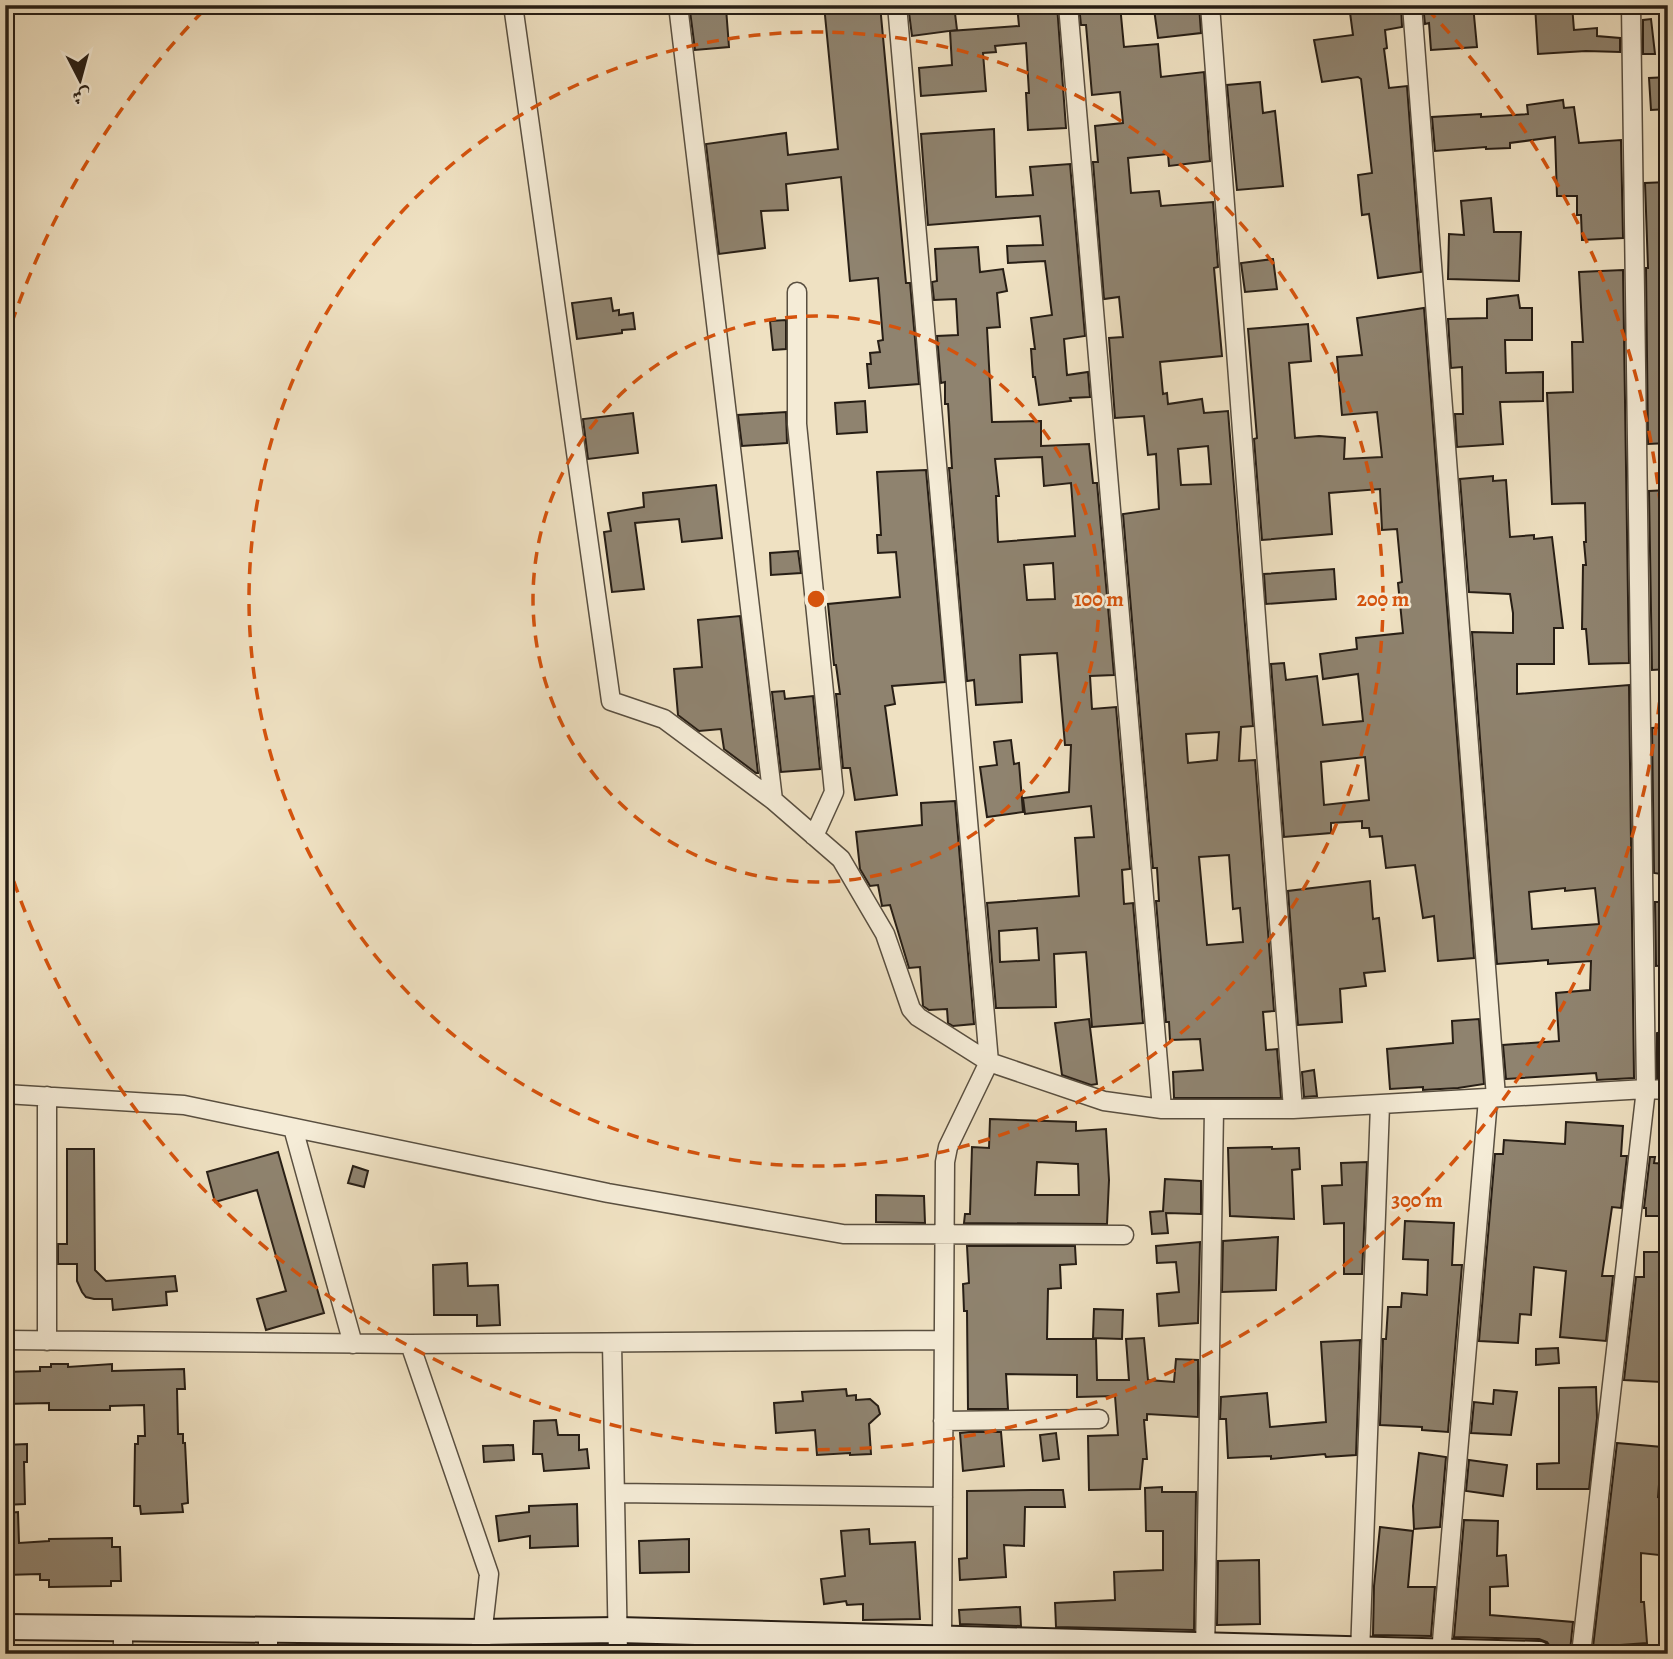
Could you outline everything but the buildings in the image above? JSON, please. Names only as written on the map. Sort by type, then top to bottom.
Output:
[{"type":"street","points":[[513,5],[611,701],[663,719],[772,800],[841,859],[885,934],[911,1009],[918,1017],[989,1062],[1104,1101],[1162,1109],[1293,1109],[1646,1089],[1668,1090]]},
{"type":"street","points":[[678,5],[772,800]]},
{"type":"street","points":[[897,5],[989,1062],[948,1147],[945,1162],[942,1637]]},
{"type":"street","points":[[1068,5],[1162,1109]]},
{"type":"street","points":[[1210,5],[1293,1109]]},
{"type":"street","points":[[1412,5],[1492,1098],[1441,1653]]},
{"type":"street","points":[[1581,1654],[1646,1089],[1631,5]]},
{"type":"street","points":[[797,292],[797,424],[834,792],[814,836]]},
{"type":"street","points":[[5,1094],[184,1105],[608,1193],[819,1231],[843,1234],[1124,1235]]},
{"type":"street","points":[[47,1097],[47,1341]]},
{"type":"street","points":[[1360,1652],[1380,1105]]},
{"type":"street","points":[[1206,1650],[1214,1110]]},
{"type":"street","points":[[292,1128],[353,1344]]},
{"type":"street","points":[[5,1340],[410,1345],[943,1340]]},
{"type":"street","points":[[612,1343],[618,1642]]},
{"type":"street","points":[[410,1345],[489,1574],[481,1643]]},
{"type":"street","points":[[943,1421],[1099,1419]]},
{"type":"street","points":[[615,1493],[943,1497]]},
{"type":"street","points":[[5,1627],[268,1629],[481,1643],[883,1645],[942,1637],[1206,1650],[1539,1654]]},
{"type":"street","points":[[122,1628],[123,1654]]},
{"type":"street","points":[[268,1629],[268,1654]]}]
